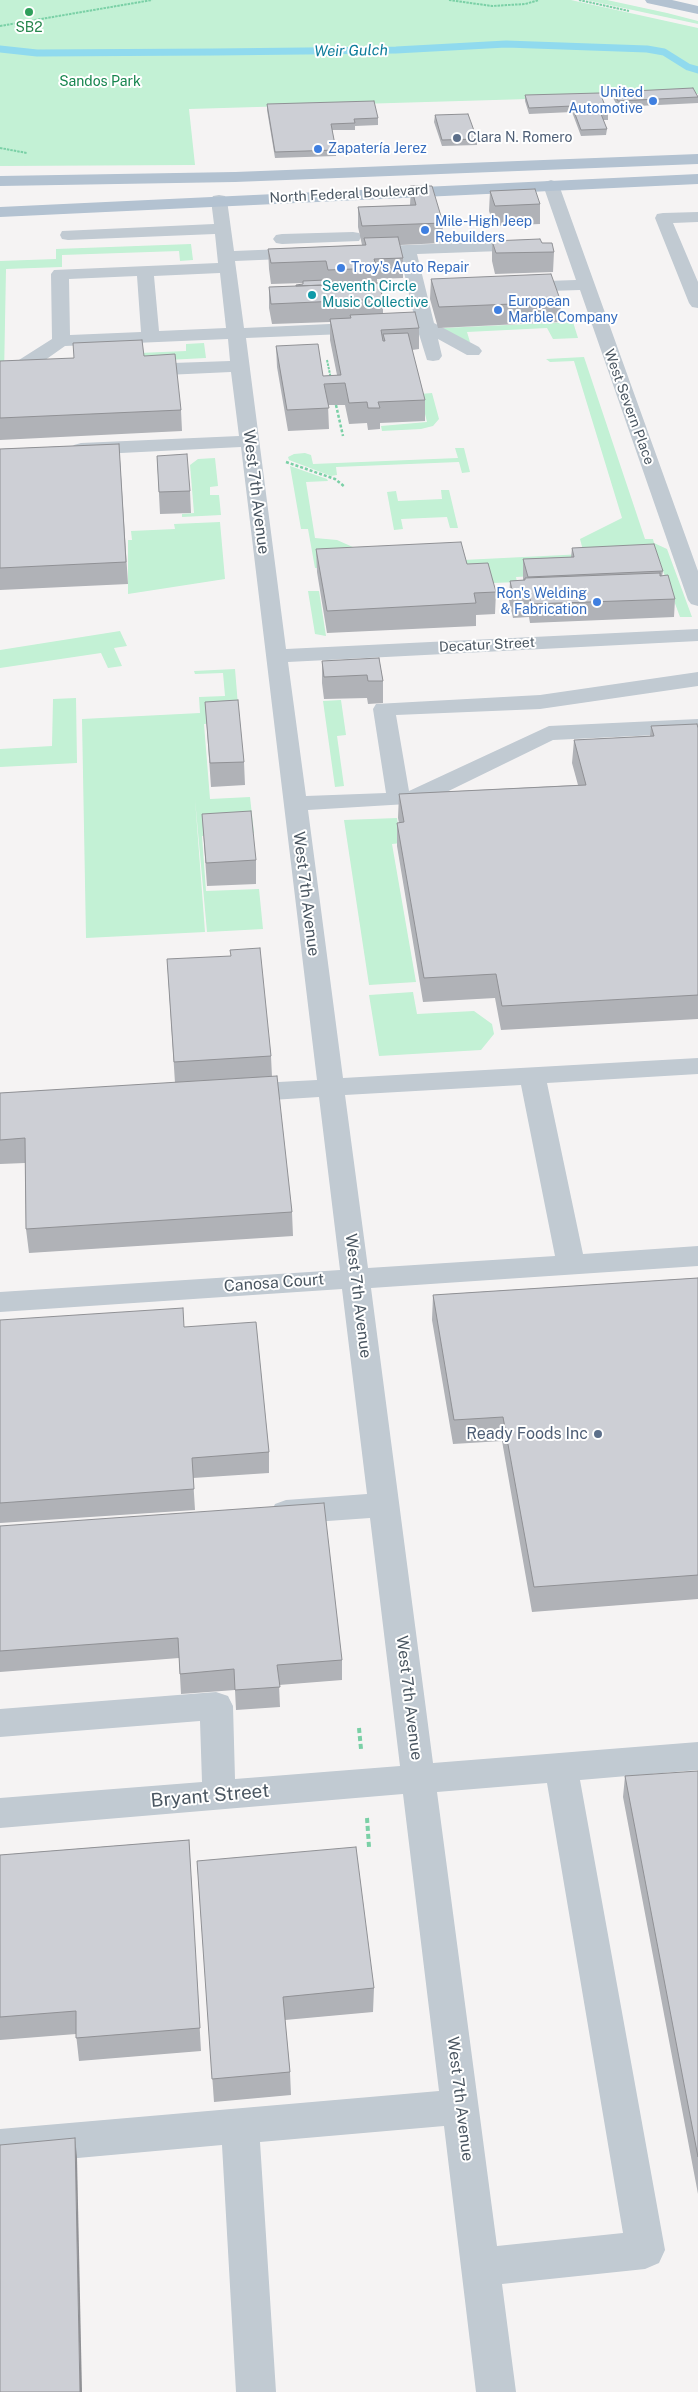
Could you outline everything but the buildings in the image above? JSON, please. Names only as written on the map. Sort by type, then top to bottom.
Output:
[{"type":"main road","points":[[652,0],[698,10]]},
{"type":"main road","name":"North Federal Boulevard","points":[[0,181],[261,176],[698,159]]},
{"type":"main road","points":[[219,200],[261,176]]},
{"type":"main road","name":"North Federal Boulevard","points":[[0,212],[155,203],[698,179]]},
{"type":"street","name":"West Severn Place","points":[[551,185],[557,244],[586,285],[698,600]]},
{"type":"street","name":"West 7th Avenue","points":[[219,200],[496,2392]]},
{"type":"street","points":[[698,217],[663,218],[698,303]]},
{"type":"street","points":[[68,235],[225,249],[407,249],[557,244]]},
{"type":"street","points":[[61,341],[60,274],[145,271],[225,249],[352,237]]},
{"type":"street","points":[[6,377],[61,341],[425,325],[468,355],[424,356],[425,325],[407,249]]},
{"type":"street","points":[[145,271],[150,337]]},
{"type":"street","points":[[503,288],[586,285]]},
{"type":"street","points":[[144,370],[240,366]]},
{"type":"street","points":[[6,377],[48,374]]},
{"type":"street","points":[[60,450],[249,441]]},
{"type":"street","name":"Decatur Street","points":[[276,656],[698,635]]},
{"type":"street","points":[[399,799],[384,710],[540,702],[698,679]]},
{"type":"street","points":[[295,804],[416,798],[549,733],[698,726]]},
{"type":"street","points":[[214,1095],[698,1066]]},
{"type":"street","points":[[532,1076],[571,1264]]},
{"type":"street","name":"Canosa Court","points":[[0,1302],[698,1256]]},
{"type":"street","points":[[254,1514],[384,1505]]},
{"type":"street","points":[[0,1723],[216,1706],[220,1796]]},
{"type":"street","name":"Bryant Street","points":[[0,1813],[698,1756]]},
{"type":"street","points":[[481,2267],[645,2250],[561,1767]]},
{"type":"street","points":[[0,2147],[461,2107]]},
{"type":"street","points":[[240,2126],[256,2392]]},
{"type":"path","points":[[0,26],[152,0]]},
{"type":"path","points":[[449,0],[492,6],[525,4],[540,0]]},
{"type":"path","points":[[327,360],[333,387]]},
{"type":"path","points":[[336,405],[342,436]]},
{"type":"path","points":[[286,462],[335,479],[345,486]]},
{"type":"green space","name":"Sandos Park","points":[[0,0],[571,0],[698,28],[698,94],[189,109],[195,165],[0,166]]},
{"type":"green space","points":[[586,0],[607,0],[698,21],[698,24]]},
{"type":"green space","points":[[191,244],[193,260],[180,261],[179,251],[62,255],[62,267],[6,269],[4,376],[0,376],[0,261],[56,259],[56,249]]},
{"type":"green space","points":[[573,322],[578,338],[553,339],[547,328],[467,332],[470,342],[464,342],[445,332],[443,328]]},
{"type":"green space","points":[[204,343],[206,358],[147,361],[116,354],[186,351],[186,344]]},
{"type":"green space","points":[[584,357],[645,539],[653,539],[654,543],[667,549],[692,617],[680,617],[659,560],[572,574],[516,577],[517,582],[469,584],[463,560],[584,554],[580,539],[622,518],[574,361],[550,362],[546,359]]},
{"type":"green space","points":[[432,393],[439,419],[433,426],[421,429],[382,431],[381,426],[427,422],[420,394]]},
{"type":"green space","points":[[455,448],[464,448],[470,472],[462,473],[459,462],[336,467],[337,475],[331,476],[289,460],[288,457],[294,454],[305,453],[311,455],[313,464],[458,458]]},
{"type":"green space","points":[[215,458],[218,486],[210,487],[210,495],[219,495],[221,515],[182,517],[182,514],[194,513],[190,465],[198,459]]},
{"type":"green space","points":[[290,466],[328,481],[306,482],[315,538],[337,540],[398,564],[315,568],[308,529],[301,529]]},
{"type":"green space","points":[[441,490],[449,490],[458,528],[450,528],[447,517],[401,519],[403,529],[394,530],[387,492],[396,491],[398,501],[442,499]]},
{"type":"green space","points":[[220,522],[225,579],[128,594],[128,540],[132,540],[131,531],[175,529],[174,524]]},
{"type":"green space","points":[[308,591],[319,591],[326,636],[315,634]]},
{"type":"green space","points":[[120,631],[127,646],[114,648],[122,666],[108,668],[101,653],[0,668],[0,650]]},
{"type":"green space","points":[[235,669],[239,718],[233,722],[204,724],[210,799],[250,797],[254,833],[202,836],[206,891],[259,889],[263,929],[207,932],[195,799],[205,932],[86,938],[82,719],[200,713],[199,697],[225,696],[223,673],[195,674],[194,671]]},
{"type":"green space","points":[[76,698],[77,763],[0,767],[0,749],[52,746],[53,699]]},
{"type":"green space","points":[[341,700],[346,735],[337,736],[344,786],[335,787],[323,701]]},
{"type":"green space","points":[[397,818],[401,843],[392,844],[416,982],[369,985],[344,820]]},
{"type":"green space","points":[[413,992],[417,1014],[474,1011],[492,1024],[494,1034],[481,1050],[379,1056],[369,995]]},
{"type":"waterway","name":"Weir Gulch","points":[[0,49],[37,53],[214,52],[396,50],[506,44],[647,49],[664,52],[688,67],[698,70]]},
{"type":"place","name":"SB2","points":[[29,12]]},
{"type":"place","name":"United Automotive","points":[[653,101]]},
{"type":"place","name":"Clara N. Romero","points":[[457,138]]},
{"type":"place","name":"Zapatería Jerez","points":[[318,149]]},
{"type":"place","name":"Mile-High Jeep Rebuilders","points":[[425,230]]},
{"type":"place","name":"Troy's Auto Repair","points":[[341,268]]},
{"type":"place","name":"Seventh Circle Music Collective","points":[[312,295]]},
{"type":"place","name":"European Marble Company","points":[[498,310]]},
{"type":"place","name":"Ron's Welding & Fabrication","points":[[597,602]]},
{"type":"place","name":"Ready Foods Inc","points":[[598,1434]]}]
